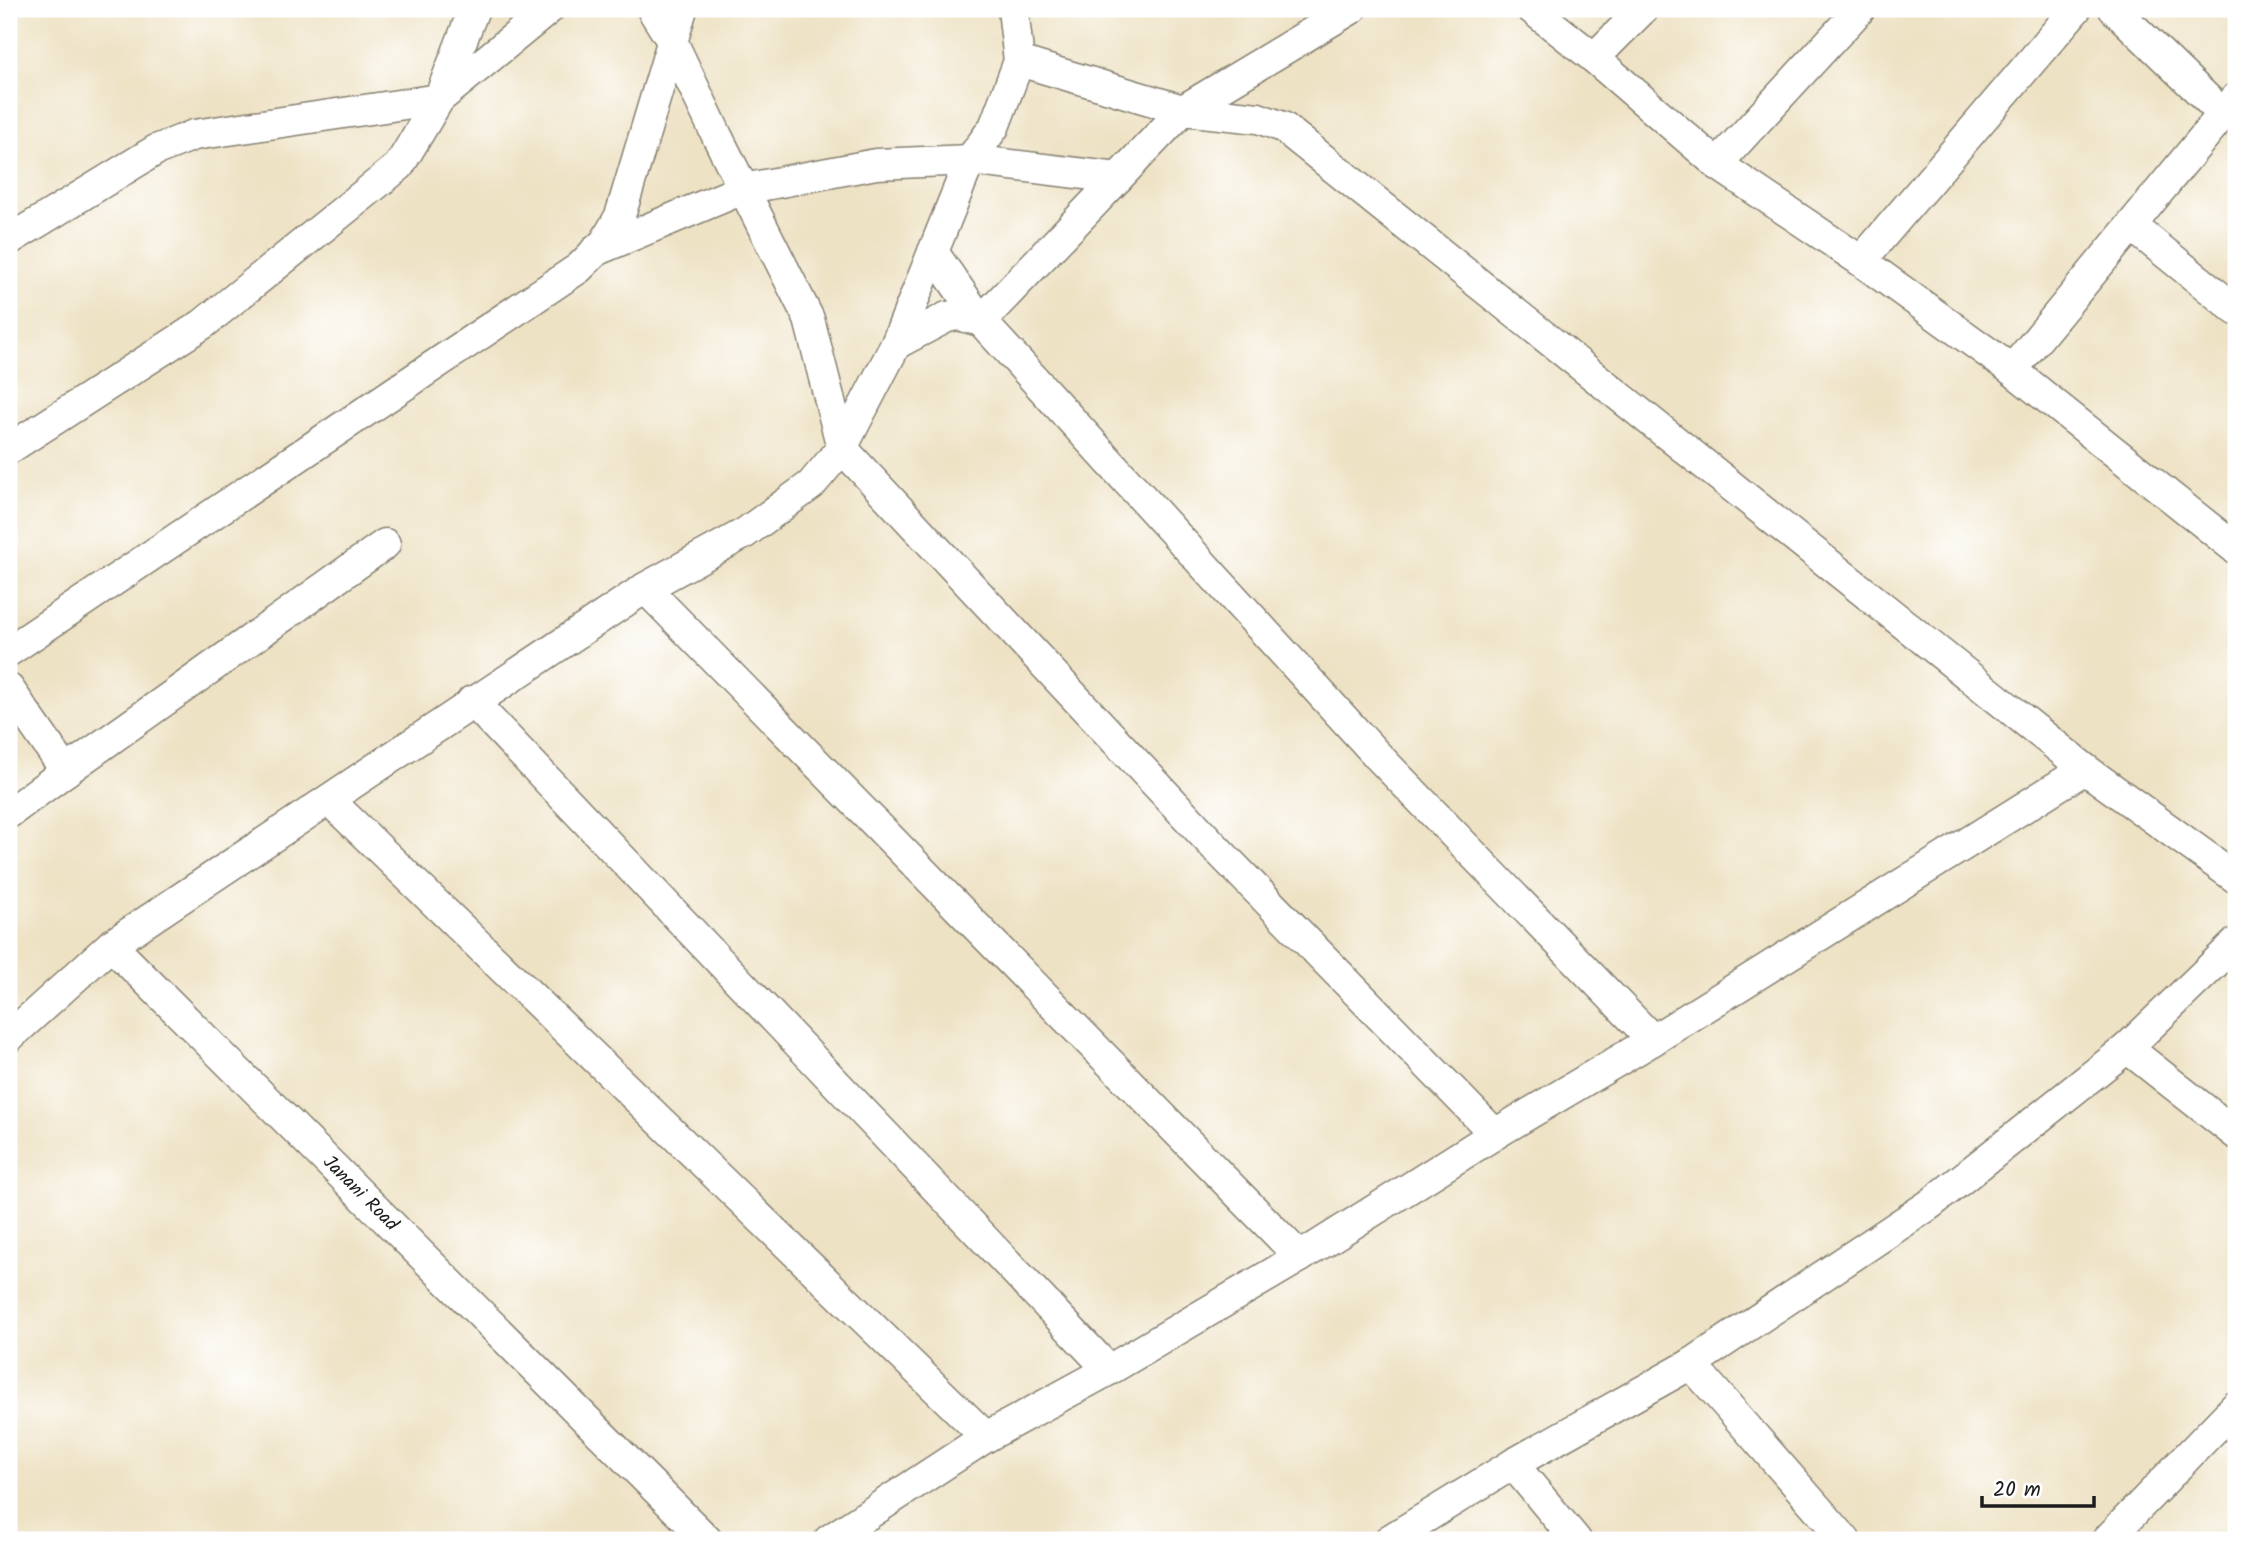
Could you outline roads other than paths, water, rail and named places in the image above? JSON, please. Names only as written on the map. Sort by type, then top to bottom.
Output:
[{"type":"street","points":[[9,449],[203,324],[400,166],[439,99],[474,9]]},
{"type":"street","points":[[9,240],[156,150],[194,135],[439,99],[549,9]]},
{"type":"street","points":[[652,9],[672,41],[809,319],[842,448],[1213,845],[1495,1134]]},
{"type":"street","points":[[9,651],[579,268],[605,242],[620,216],[682,9]]},
{"type":"street","points":[[9,1037],[111,945],[472,701],[645,588],[745,533],[811,485],[842,448],[896,344],[970,160],[995,127],[1019,61],[1013,9]]},
{"type":"street","points":[[981,321],[1183,110],[1351,9]]},
{"type":"street","points":[[1532,9],[1594,58],[1717,164],[1861,261],[2012,370],[2236,549]]},
{"type":"street","points":[[1594,58],[1643,9]]},
{"type":"street","points":[[1717,164],[1860,9]]},
{"type":"street","points":[[1861,261],[2076,9]]},
{"type":"street","points":[[2012,370],[2230,106],[2114,9]]},
{"type":"street","points":[[1019,61],[1183,110],[1258,118],[1283,127],[2085,769],[2236,878]]},
{"type":"street","points":[[595,251],[743,189],[876,164],[970,160],[1118,178]]},
{"type":"street","points":[[2132,226],[2236,310]]},
{"type":"street","points":[[933,252],[981,321],[1377,755],[1653,1040]]},
{"type":"street","points":[[896,344],[947,317],[958,315],[981,321]]},
{"type":"street","points":[[9,813],[385,544]]},
{"type":"street","points":[[645,588],[1300,1257]]},
{"type":"street","points":[[9,689],[66,771]]},
{"type":"street","points":[[472,701],[1109,1370]]},
{"type":"street","points":[[829,1540],[986,1437],[1109,1370],[1300,1257],[2085,769]]},
{"type":"street","points":[[329,800],[986,1437]]},
{"type":"street","points":[[1388,1540],[1513,1464],[1690,1364],[1929,1205],[2127,1048],[2236,943]]},
{"type":"street","name":"Janani Road","points":[[111,945],[707,1540]]},
{"type":"street","points":[[2127,1048],[2236,1134]]},
{"type":"street","points":[[1690,1364],[1845,1540]]},
{"type":"street","points":[[2107,1540],[2236,1406]]},
{"type":"street","points":[[1513,1464],[1576,1540]]}]
